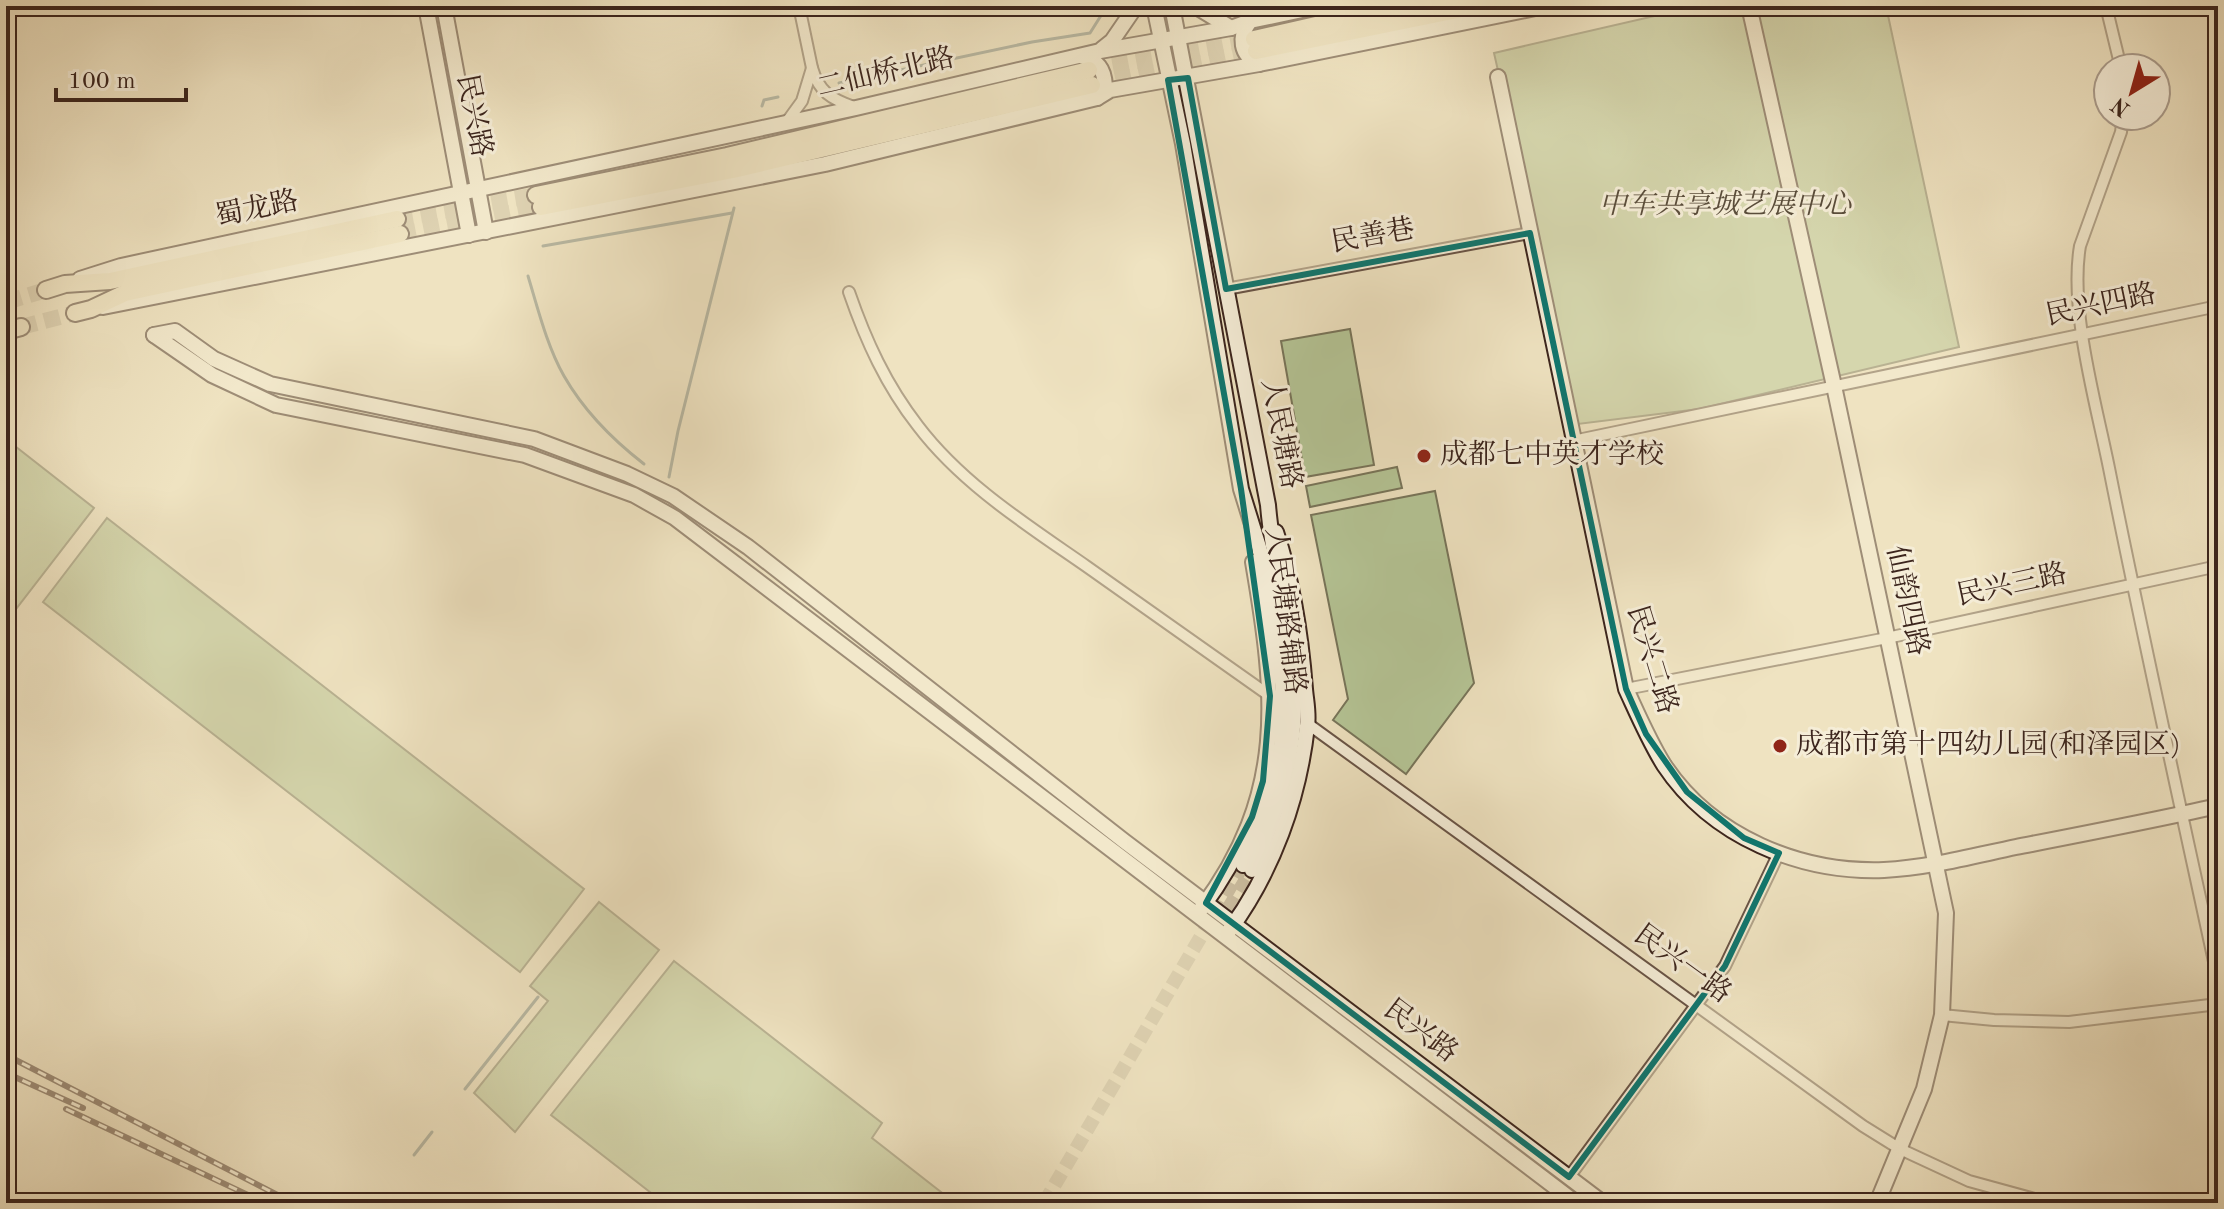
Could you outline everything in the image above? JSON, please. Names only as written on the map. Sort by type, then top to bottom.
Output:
[{"type":"main road","points":[[1256,52],[1400,6]]},
{"type":"main road","points":[[1256,52],[1477,6]]},
{"type":"main road","points":[[538,201],[733,170],[1090,77]]},
{"type":"main road","name":"蜀龙路","points":[[46,290],[65,284],[110,281],[399,227],[125,293],[83,311]]},
{"type":"street","name":"民兴路","points":[[426,6],[469,235]]},
{"type":"street","name":"民兴路","points":[[444,6],[486,232]]},
{"type":"street","points":[[799,6],[812,68],[822,91],[832,99],[856,108]]},
{"type":"street","points":[[1100,51],[1112,41],[1136,6]]},
{"type":"street","name":"人民塘路","points":[[1154,6],[1183,144],[1241,489],[1259,547],[1277,631],[1283,706],[1281,746],[1272,788],[1247,868]]},
{"type":"street","name":"人民塘路","points":[[1172,6],[1268,505],[1272,552],[1288,636],[1294,690],[1294,720],[1282,789],[1263,847],[1247,868]]},
{"type":"street","points":[[1195,6],[1231,28]]},
{"type":"street","name":"二仙桥北路","points":[[461,192],[856,108],[1090,77],[1100,51],[1179,39],[1321,6]]},
{"type":"street","points":[[1090,77],[1110,90],[1188,78],[1256,52],[1545,6]]},
{"type":"street","name":"仙韵四路","points":[[1749,6],[1834,386],[1946,913],[1942,1015],[1924,1089],[1877,1203]]},
{"type":"street","points":[[2106,6],[2117,52]]},
{"type":"street","points":[[1250,21],[1243,32],[1244,50],[1248,58],[1256,52]]},
{"type":"street","points":[[786,123],[802,101],[812,68]]},
{"type":"street","name":"蜀龙路","points":[[83,311],[825,164],[1090,77]]},
{"type":"street","name":"民兴二路","points":[[1498,77],[1626,689],[1646,734],[1665,766],[1687,792],[1744,838],[1803,863],[1881,870],[1935,864],[2218,806]]},
{"type":"street","points":[[2121,132],[2077,262],[2083,335],[2132,585],[2218,980]]},
{"type":"street","name":"蜀龙路","points":[[65,284],[121,266],[461,192]]},
{"type":"street","name":"民善巷","points":[[1226,289],[1530,233]]},
{"type":"street","points":[[849,292],[865,339],[889,385],[920,428],[956,468],[1058,547],[1270,696]]},
{"type":"street","name":"民兴四路","points":[[1573,441],[2218,306]]},
{"type":"street","name":"民兴路","points":[[1576,1203],[675,518],[634,495],[525,455],[276,405],[212,375],[154,335],[175,331],[214,359],[270,384],[534,439],[627,474],[673,496],[748,547],[1206,903],[1603,1203]]},
{"type":"street","name":"人民塘路辅路","points":[[1224,937],[1234,924],[1247,868],[1252,817],[1263,781],[1271,724],[1268,648],[1241,489]]},
{"type":"street","name":"人民塘路辅路","points":[[1196,916],[1285,828],[1308,724],[1301,639],[1282,549],[1268,505]]},
{"type":"street","name":"民兴三路","points":[[1626,689],[1887,638],[2218,566]]},
{"type":"street","name":"民兴一路","points":[[1308,724],[1863,1126],[1900,1149],[1969,1181],[2049,1203]]},
{"type":"street","points":[[1559,1190],[1725,966],[1779,853]]},
{"type":"street","points":[[1942,1015],[2069,1022],[2218,1004]]},
{"type":"highlighted area","points":[[1188,78],[1226,289],[1530,233],[1626,689],[1646,734],[1687,792],[1744,838],[1779,853],[1725,966],[1569,1177],[1206,903],[1252,817],[1263,781],[1270,696],[1241,489],[1168,80]]},
{"type":"green space","name":"中车共享城艺展中心","points":[[1698,6],[1713,6],[1732,15],[1759,6],[1886,6],[1959,347],[1699,409],[1578,424],[1494,53]]},
{"type":"green space","points":[[1350,329],[1374,465],[1305,477],[1281,341]]},
{"type":"green space","points":[[6,439],[94,508],[16,609],[6,601]]},
{"type":"green space","points":[[1397,467],[1402,488],[1310,507],[1306,486]]},
{"type":"green space","points":[[1435,491],[1474,683],[1406,774],[1333,720],[1348,699],[1311,515]]},
{"type":"green space","points":[[107,518],[584,889],[520,972],[43,602]]},
{"type":"green space","points":[[599,902],[659,950],[515,1132],[474,1093],[548,1001],[530,986]]},
{"type":"green space","points":[[674,961],[882,1123],[872,1138],[955,1203],[664,1203],[551,1115]]},
{"type":"waterway","points":[[839,83],[1032,42],[1090,33],[1107,6]]},
{"type":"waterway","points":[[762,106],[764,100],[778,97]]},
{"type":"waterway","points":[[669,477],[734,208]]},
{"type":"waterway","points":[[543,246],[732,213]]},
{"type":"waterway","points":[[528,276],[543,327],[572,389],[600,424],[644,464]]},
{"type":"waterway","points":[[465,1089],[538,997]]},
{"type":"waterway","points":[[414,1155],[432,1132]]},
{"type":"waterway","points":[[376,1203],[380,1198]]},
{"type":"tunnel","points":[[1089,70],[1254,39]]},
{"type":"tunnel","points":[[1092,85],[1256,51]]},
{"type":"tunnel","points":[[397,219],[536,195]]},
{"type":"tunnel","points":[[400,234],[541,207]]},
{"type":"tunnel","points":[[6,302],[46,290]]},
{"type":"tunnel","points":[[21,327],[75,313]]},
{"type":"tunnel","points":[[1044,1203],[1243,865]]},
{"type":"tunnel","points":[[1217,927],[1252,870]]},
{"type":"railway","points":[[6,1055],[293,1203]]},
{"type":"railway","points":[[6,1073],[83,1108]]},
{"type":"railway","points":[[66,1109],[265,1203]]},
{"type":"place","name":"成都七中英才学校","points":[[1424,456]]},
{"type":"place","name":"成都市第十四幼儿园(和泽园区)","points":[[1780,746]]}]
